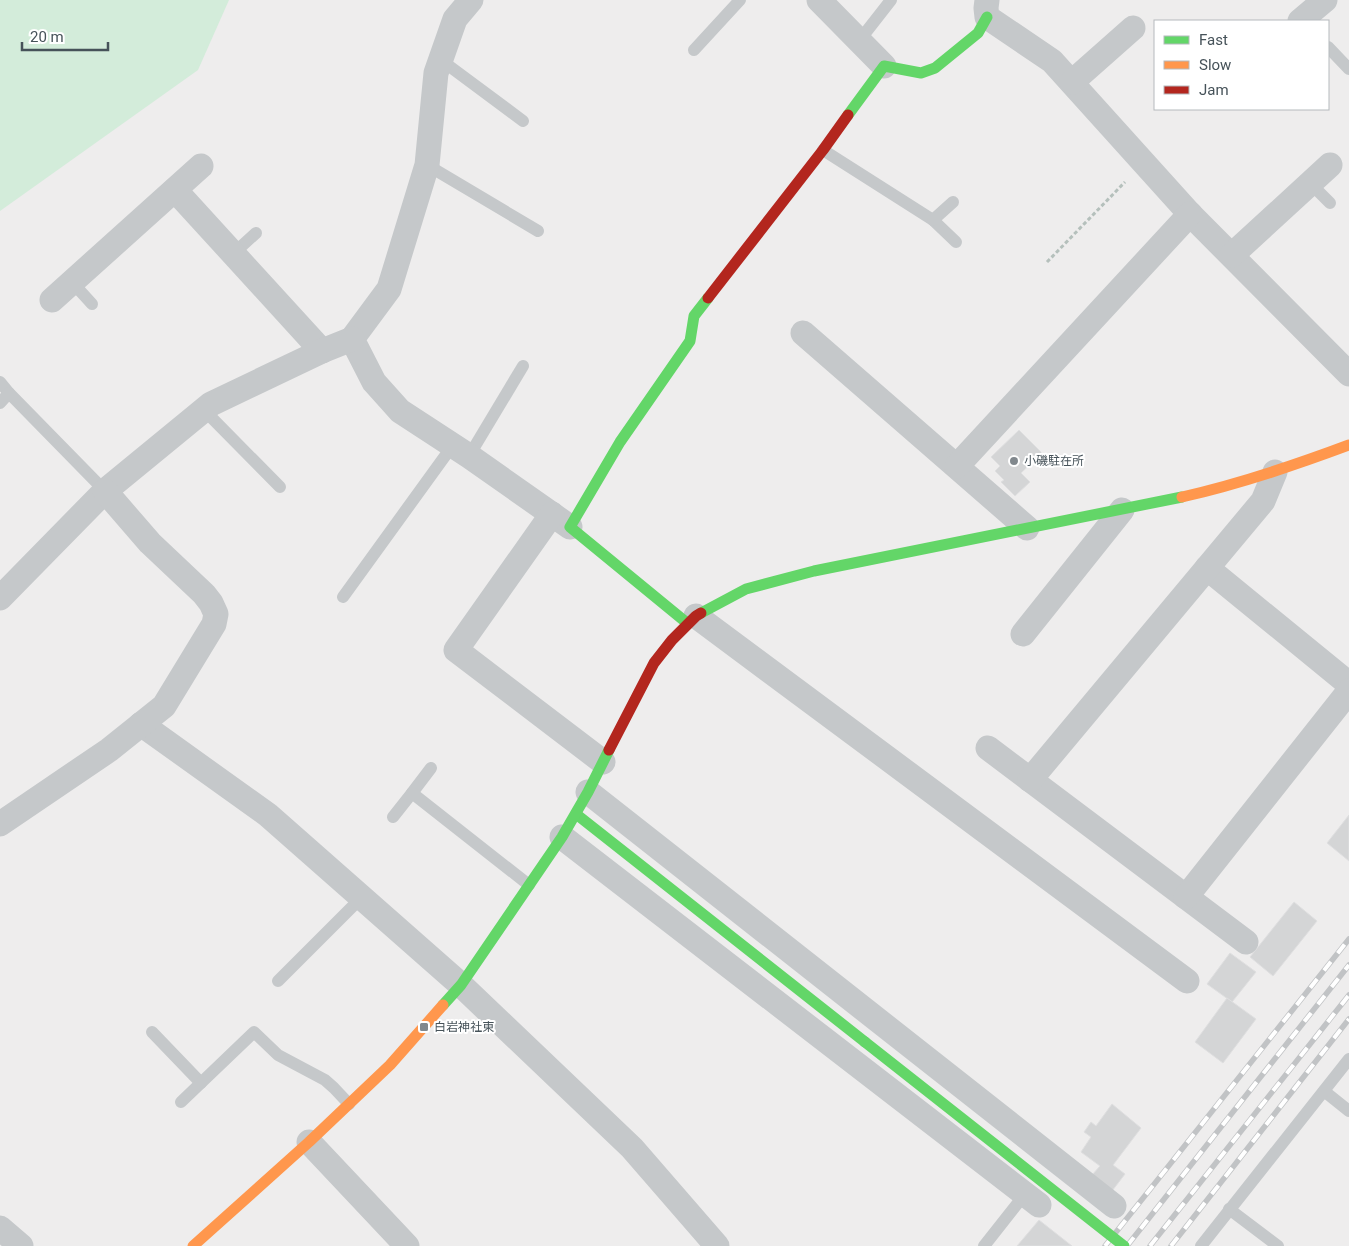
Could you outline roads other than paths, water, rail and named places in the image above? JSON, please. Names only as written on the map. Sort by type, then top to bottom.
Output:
[{"type":"street","points":[[0,598],[105,490],[211,404],[322,351],[352,339],[389,289],[427,165],[436,73],[455,19],[471,0]]},
{"type":"street","points":[[819,0],[884,66],[922,73],[935,68],[978,33],[987,8],[1052,61],[1190,214],[1232,254],[1349,374]]},
{"type":"street","points":[[1303,20],[1325,0]]},
{"type":"street","points":[[1072,82],[1134,28]]},
{"type":"street","points":[[603,762],[456,650],[561,521],[620,442],[690,341],[694,316],[823,150],[884,66]]},
{"type":"street","points":[[1232,254],[1330,164]]},
{"type":"street","points":[[52,300],[201,166]]},
{"type":"street","points":[[175,190],[322,351]]},
{"type":"street","points":[[957,466],[1190,214]]},
{"type":"street","points":[[803,333],[1027,528]]},
{"type":"street","points":[[352,339],[374,382],[400,411],[461,450],[561,521],[691,619],[1187,981]]},
{"type":"street","points":[[193,1246],[309,1142],[390,1065],[461,985],[576,814],[654,663],[691,619],[746,589],[805,573],[1219,489],[1274,472],[1349,445]]},
{"type":"street","points":[[1030,780],[1262,501],[1274,472]]},
{"type":"street","points":[[0,822],[108,750],[164,706],[214,624],[216,614],[204,594],[150,543],[105,490]]},
{"type":"street","points":[[1023,634],[1122,510]]},
{"type":"street","points":[[1207,568],[1349,684]]},
{"type":"street","points":[[1186,898],[1349,691]]},
{"type":"street","points":[[140,724],[268,815],[461,985],[632,1148],[717,1246]]},
{"type":"street","points":[[988,748],[1246,942]]},
{"type":"street","points":[[588,792],[1114,1206]]},
{"type":"street","points":[[576,814],[1124,1246]]},
{"type":"street","points":[[562,837],[1032,1200]]},
{"type":"street","points":[[309,1142],[407,1246]]},
{"type":"street","points":[[999,1174],[1040,1148]]},
{"type":"street","points":[[0,1228],[21,1246]]},
{"type":"lane","points":[[694,50],[740,0]]},
{"type":"lane","points":[[859,41],[891,0]]},
{"type":"lane","points":[[1329,47],[1349,69]]},
{"type":"lane","points":[[441,60],[523,121]]},
{"type":"lane","points":[[823,150],[933,220],[956,242]]},
{"type":"lane","points":[[427,165],[538,230]]},
{"type":"lane","points":[[1310,183],[1330,203]]},
{"type":"lane","points":[[933,220],[953,202]]},
{"type":"lane","points":[[233,254],[256,233]]},
{"type":"lane","points":[[72,282],[92,304]]},
{"type":"lane","points":[[343,597],[461,450],[523,366]]},
{"type":"lane","points":[[0,382],[105,490]]},
{"type":"lane","points":[[0,403],[9,393]]},
{"type":"lane","points":[[204,410],[280,487]]},
{"type":"lane","points":[[394,817],[431,768]]},
{"type":"lane","points":[[412,793],[529,885]]},
{"type":"lane","points":[[278,981],[361,898]]},
{"type":"lane","points":[[152,1032],[201,1083]]},
{"type":"lane","points":[[181,1102],[254,1032],[278,1055],[324,1080],[349,1104]]},
{"type":"lane","points":[[1200,1246],[1349,1059]]},
{"type":"lane","points":[[1324,1091],[1349,1111]]},
{"type":"lane","points":[[984,1246],[1032,1200]]},
{"type":"lane","points":[[1229,1209],[1278,1246]]},
{"type":"railway","points":[[1105,1246],[1349,939]]},
{"type":"railway","points":[[1127,1246],[1349,965]]},
{"type":"railway","points":[[1150,1246],[1349,995]]},
{"type":"railway","points":[[1171,1246],[1349,1019]]},
{"type":"place","name":"小磯駐在所","points":[[1014,461]]},
{"type":"place","name":"白岩神社東","points":[[424,1027]]}]
